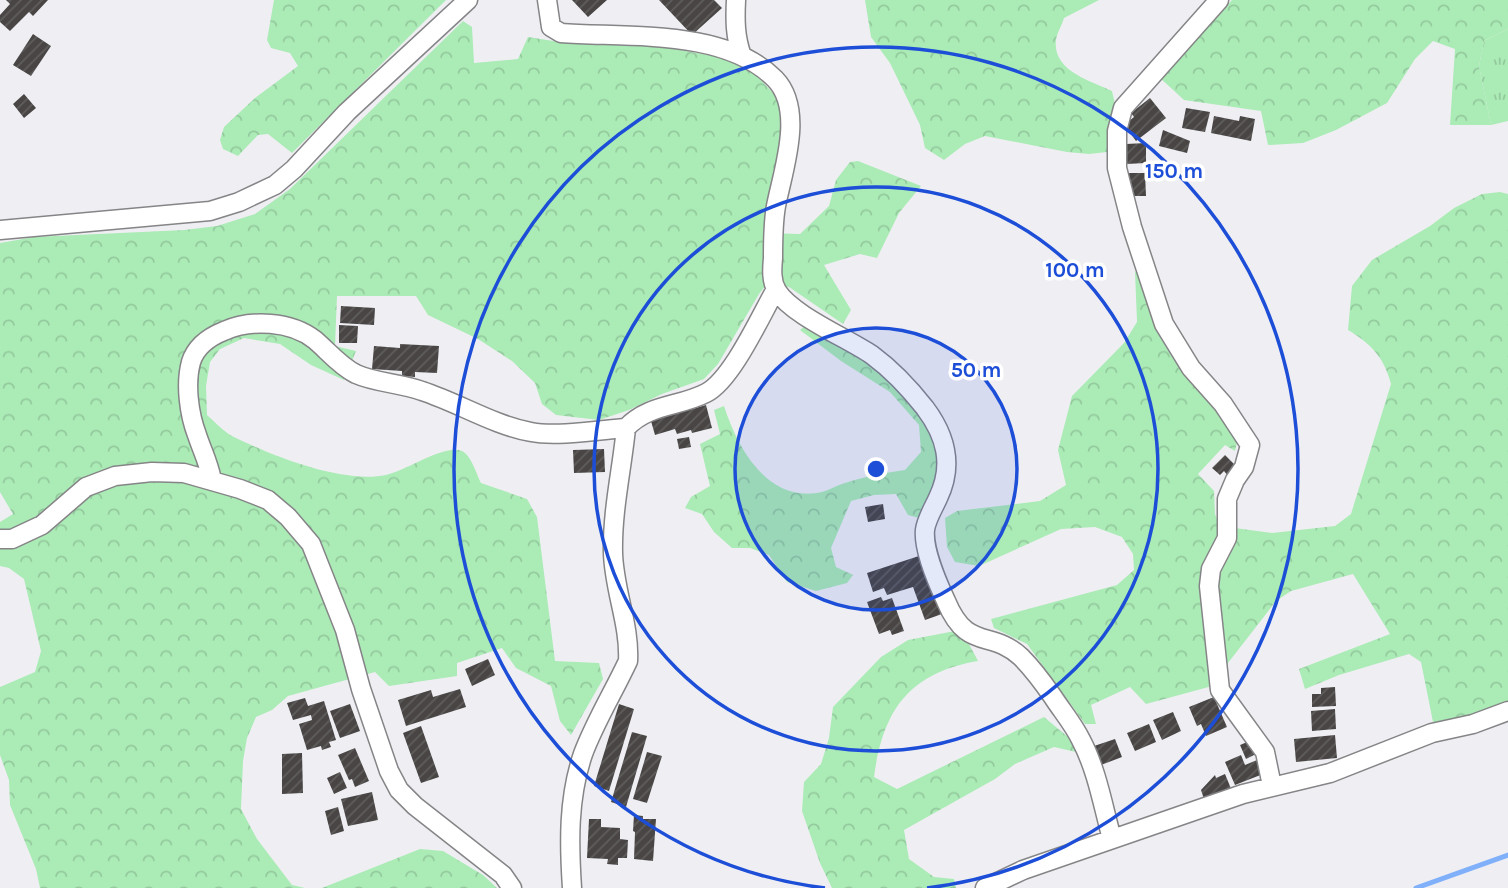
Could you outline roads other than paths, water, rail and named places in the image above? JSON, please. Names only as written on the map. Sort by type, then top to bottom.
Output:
[{"type":"street","points":[[0,230],[210,211],[239,202],[275,185],[294,169],[347,113],[468,0]]},
{"type":"street","points":[[547,0],[551,27],[561,33],[685,39],[743,56],[777,81],[787,100],[790,127],[789,157],[776,207],[772,277],[776,289],[784,300],[798,310],[872,355],[888,368],[923,405],[935,422],[946,449],[947,471],[943,488],[925,530],[927,549],[946,603],[959,626],[971,635],[1019,655],[1048,690],[1081,740],[1093,767],[1112,839]]},
{"type":"street","points":[[736,0],[737,42],[743,56]]},
{"type":"street","points":[[1219,0],[1123,108],[1115,154],[1128,215],[1164,324],[1191,368],[1228,410],[1250,445],[1248,456],[1227,499],[1227,538],[1210,569],[1209,586],[1220,690],[1265,752],[1272,786]]},
{"type":"street","points":[[572,888],[570,819],[583,756],[628,662],[629,645],[613,555],[626,428],[635,418],[647,411],[706,393],[720,382],[776,289]]},
{"type":"street","points":[[212,480],[191,412],[188,377],[191,359],[201,344],[212,336],[250,324],[277,325],[297,330],[312,338],[354,373],[430,393],[482,416],[532,433],[626,428]]},
{"type":"street","points":[[0,539],[12,539],[42,525],[86,487],[115,476],[152,472],[184,473],[268,500],[288,517],[311,544],[345,631],[388,771],[399,790],[415,806],[503,874],[512,888]]},
{"type":"street","points":[[985,888],[1023,870],[1243,794],[1330,773],[1432,733],[1473,724],[1508,711]]},
{"type":"waterway","points":[[1416,888],[1508,855]]}]
